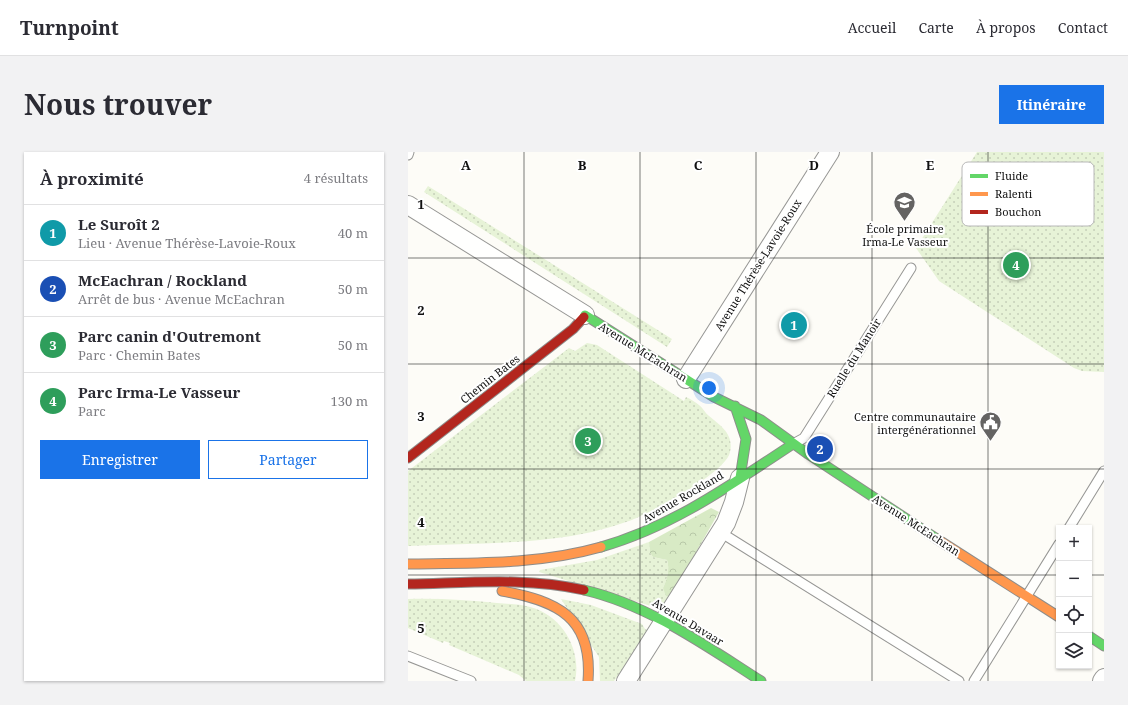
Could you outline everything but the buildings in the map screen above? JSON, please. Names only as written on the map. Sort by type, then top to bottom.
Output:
[{"type":"street","name":"Avenue Thérèse-Lavoie-Roux","points":[[686,379],[830,152]]},
{"type":"street","name":"Avenue McEachran","points":[[408,205],[714,397],[766,423],[793,444],[909,521],[1056,615]]},
{"type":"street","name":"Chemin Bates","points":[[408,458],[573,329],[585,315]]},
{"type":"street","points":[[626,681],[730,514],[740,478],[746,439],[734,406]]},
{"type":"street","name":"Avenue Rockland","points":[[408,564],[457,563],[554,557],[607,546],[647,532],[669,520],[740,478],[793,444]]},
{"type":"street","name":"Avenue Davaar","points":[[457,584],[527,581],[571,586],[618,599],[665,620],[760,681]]},
{"type":"street","points":[[408,584],[457,584],[533,598],[549,603],[561,610],[577,628],[586,644],[589,662],[588,681]]},
{"type":"street","points":[[1092,638],[1104,646]]},
{"type":"lane","name":"Ruelle du Manoir","points":[[793,444],[804,438],[911,268]]},
{"type":"lane","points":[[1071,525],[1104,471]]},
{"type":"lane","points":[[720,532],[959,681]]},
{"type":"lane","points":[[974,681],[1056,549]]},
{"type":"lane","points":[[408,656],[471,681]]},
{"type":"green space","points":[[977,152],[1104,152],[1104,372],[1082,371],[1074,368],[939,281],[916,248],[962,176],[962,226],[1094,226],[1094,162],[971,162]]},
{"type":"green space","points":[[428,186],[672,339],[667,347],[424,192]]},
{"type":"green space","points":[[587,343],[597,345],[684,401],[686,397],[699,405],[726,431],[728,435],[731,446],[726,460],[702,481],[653,510],[629,521],[597,531],[547,539],[500,543],[408,546],[408,471],[569,348],[575,351]]},
{"type":"green space","points":[[711,508],[719,512],[671,596],[666,596],[663,588],[668,574],[667,560],[653,557],[650,553],[649,542]]},
{"type":"green space","points":[[649,542],[650,553],[653,557],[667,560],[668,563],[668,574],[663,588],[671,596],[664,610],[539,572],[540,570],[597,560]]},
{"type":"green space","points":[[408,599],[514,604],[541,611],[552,618],[567,635],[575,657],[575,681],[526,681],[519,675],[449,645],[450,643],[444,641],[443,643],[408,628]]},
{"type":"green space","points":[[561,599],[591,605],[642,624],[645,629],[650,631],[614,681],[600,681],[599,657]]},
{"type":"traffic: fast","points":[[584,317],[585,315],[714,397],[761,420],[808,454],[937,539]]},
{"type":"traffic: fast","points":[[735,406],[746,439],[740,478]]},
{"type":"traffic: fast","points":[[601,547],[652,528],[677,516],[724,489],[793,444]]},
{"type":"traffic: fast","points":[[584,590],[608,597],[654,616],[698,641],[761,681]]},
{"type":"traffic: fast","points":[[1092,638],[1104,646]]},
{"type":"traffic: slow","points":[[937,539],[1056,615]]},
{"type":"traffic: slow","points":[[408,564],[481,563],[529,560],[577,553],[601,547]]},
{"type":"traffic: slow","points":[[502,591],[539,600],[555,607],[568,616],[577,627],[584,641],[588,659],[588,681]]},
{"type":"traffic: jam","points":[[408,458],[573,329],[584,317]]},
{"type":"traffic: jam","points":[[408,584],[518,582],[540,583],[584,590]]},
{"type":"place","name":"École primaire Irma-Le Vasseur","points":[[905,222]]},
{"type":"place","name":"Parc Irma-Le Vasseur","points":[[1016,265]]},
{"type":"place","name":"Le Suroît 2","points":[[794,325]]},
{"type":"place","name":"Parc canin d'Outremont","points":[[588,441]]},
{"type":"place","name":"Centre communautaire intergénérationnel","points":[[991,442]]},
{"type":"place","name":"McEachran / Rockland","points":[[820,449]]}]
